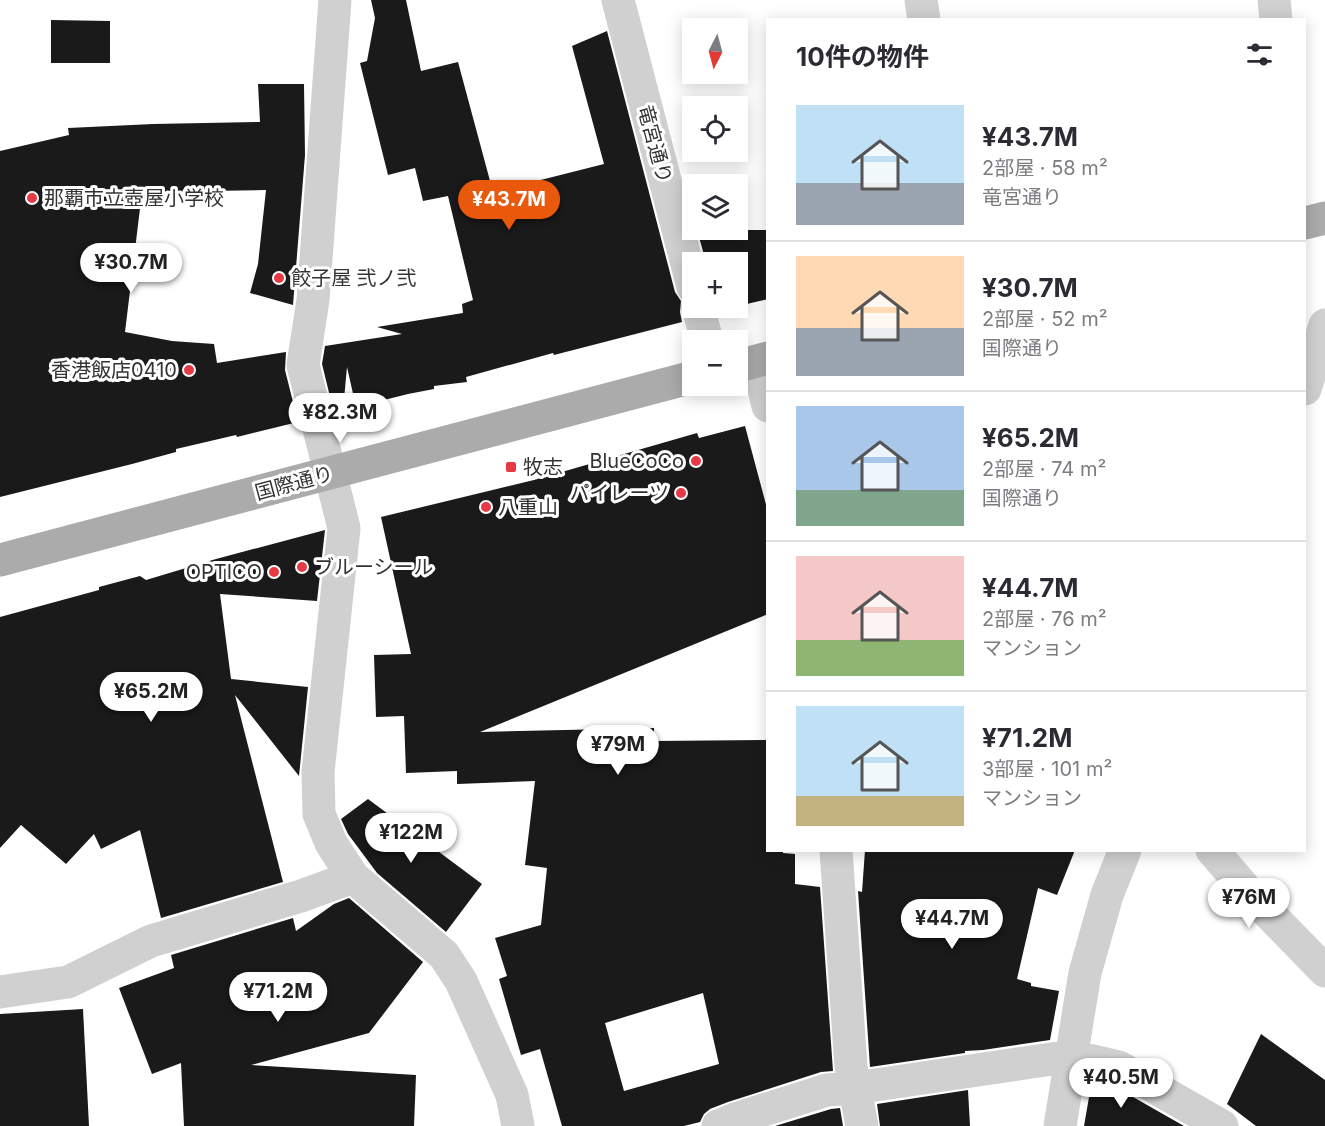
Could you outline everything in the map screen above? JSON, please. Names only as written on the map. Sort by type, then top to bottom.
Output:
[{"type":"main road","points":[[1306,223],[1325,218]]},
{"type":"main road","name":"国際通り","points":[[0,560],[682,380]]},
{"type":"street","points":[[335,0],[314,300],[303,364],[345,528],[318,772],[319,813],[331,843],[353,878],[444,955],[460,981],[512,1095],[518,1126]]},
{"type":"street","name":"竜宮通り","points":[[618,0],[684,252]]},
{"type":"street","points":[[921,0],[924,18]]},
{"type":"street","points":[[1274,0],[1276,18]]},
{"type":"street","points":[[1306,385],[1325,326]]},
{"type":"street","points":[[754,362],[766,399]]},
{"type":"street","points":[[836,852],[851,1067],[862,1126]]},
{"type":"street","points":[[1060,1126],[1085,974],[1107,895],[1124,852]]},
{"type":"street","points":[[1214,852],[1249,893],[1325,971]]},
{"type":"street","points":[[0,992],[68,982],[151,941],[302,896],[353,878]]},
{"type":"street","points":[[718,1126],[827,1090],[855,1088],[1072,1056],[1119,1067],[1222,1126]]},
{"type":"building","points":[[371,0],[406,0],[421,71],[458,62],[493,192],[604,164],[572,46],[607,31],[675,292],[681,301],[682,322],[466,377],[467,382],[434,386],[434,389],[356,407],[347,367],[343,410],[334,413],[322,364],[325,346],[402,334],[377,327],[463,313],[462,304],[473,300],[448,196],[423,201],[415,168],[388,175],[360,63],[367,61],[375,18]]},
{"type":"building","points":[[51,20],[110,21],[110,63],[51,63]]},
{"type":"building","points":[[258,84],[304,84],[305,155],[293,305],[250,293],[258,264],[266,190],[142,192],[125,332],[172,341],[214,344],[217,363],[286,352],[285,370],[298,422],[176,449],[176,452],[132,464],[0,497],[0,151],[69,135],[68,128],[260,122]]},
{"type":"building","points":[[748,230],[766,230],[766,299],[748,304],[748,252],[703,252],[700,240],[748,240]]},
{"type":"building","points":[[745,426],[766,505],[766,615],[480,732],[654,728],[654,741],[766,740],[766,852],[795,854],[795,884],[820,887],[833,1071],[821,1072],[728,1102],[710,1109],[700,1122],[684,1126],[562,1126],[540,1049],[521,1055],[499,979],[507,976],[495,938],[541,925],[547,868],[525,865],[535,781],[457,784],[457,771],[406,773],[404,716],[376,717],[374,655],[411,654],[381,517],[534,480],[697,433],[699,438]],"holes":[[[703,993],[719,1064],[624,1091],[605,1023]]]},
{"type":"building","points":[[325,530],[317,601],[220,594],[231,679],[308,687],[299,776],[235,695],[283,882],[161,918],[140,830],[101,849],[94,834],[66,864],[21,825],[0,848],[0,617],[99,590],[99,587],[140,576],[146,580]]},
{"type":"building","points":[[368,799],[482,884],[446,932],[377,873],[348,834],[341,819]]},
{"type":"building","points":[[865,852],[1074,852],[1057,895],[1038,888],[1017,979],[1031,983],[1031,986],[1059,991],[1050,1040],[870,1067],[858,891],[862,892]]},
{"type":"building","points":[[349,898],[423,962],[369,1033],[251,1065],[416,1075],[414,1126],[184,1126],[181,1063],[152,1074],[119,988],[174,968],[171,955],[293,918],[296,931],[334,904]]},
{"type":"building","points":[[83,1009],[89,1126],[0,1126],[0,1014]]},
{"type":"building","points":[[1261,1034],[1325,1080],[1325,1126],[1256,1126],[1227,1104]]},
{"type":"building","points":[[1092,1080],[1112,1085],[1184,1126],[1084,1126]]},
{"type":"building","points":[[968,1090],[970,1126],[880,1126],[877,1104]]},
{"type":"building","points":[[840,1108],[843,1126],[775,1126],[831,1109]]},
{"type":"place","name":"那覇市立壺屋小学校","points":[[32,198]]},
{"type":"place","name":"餃子屋 弐ノ弐","points":[[279,278]]},
{"type":"place","name":"香港飯店0410","points":[[189,370]]},
{"type":"place","name":"BlueCoCo","points":[[696,461]]},
{"type":"place","name":"牧志","points":[[511,467]]},
{"type":"place","name":"パイレーツ","points":[[681,493]]},
{"type":"place","name":"八重山","points":[[486,507]]},
{"type":"place","name":"ブルーシール","points":[[302,567]]},
{"type":"place","name":"OPTICO","points":[[274,572]]}]
